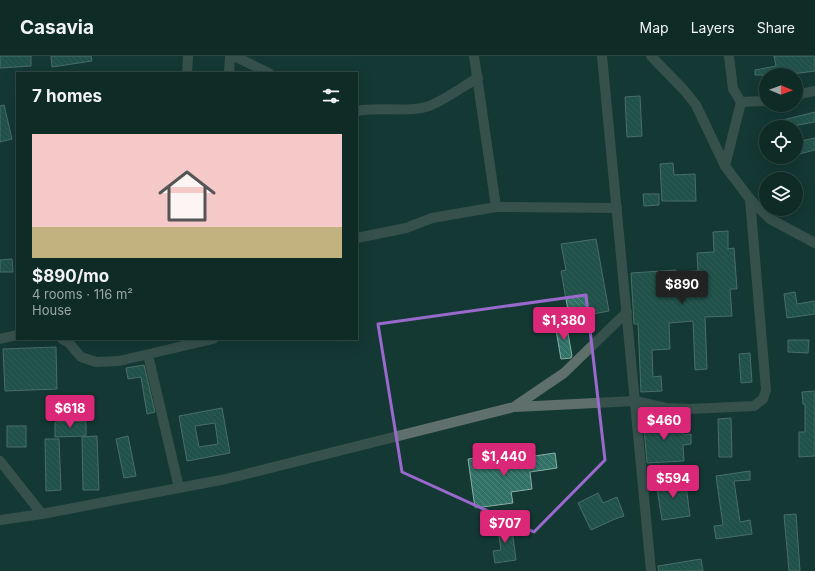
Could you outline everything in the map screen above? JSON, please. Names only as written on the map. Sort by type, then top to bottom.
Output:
[{"type":"street","points":[[187,72],[188,56]]},
{"type":"street","points":[[230,56],[230,72]]},
{"type":"street","points":[[234,56],[267,72]]},
{"type":"street","points":[[474,56],[496,207]]},
{"type":"street","points":[[602,56],[650,571]]},
{"type":"street","points":[[651,56],[684,90],[696,105],[725,166],[750,200],[770,219],[815,243]]},
{"type":"street","points":[[725,166],[741,102],[733,89],[729,56]]},
{"type":"street","points":[[358,111],[425,107],[435,104],[478,78]]},
{"type":"street","points":[[803,94],[815,91]]},
{"type":"street","points":[[741,102],[759,101]]},
{"type":"street","points":[[0,520],[42,514],[226,479],[514,407],[635,401],[666,408],[690,409],[754,406],[763,399],[766,390],[750,200]]},
{"type":"street","points":[[358,238],[406,228],[432,218],[496,207],[617,208]]},
{"type":"street","points":[[514,407],[564,373],[627,312]]},
{"type":"street","points":[[0,339],[16,335]]},
{"type":"street","points":[[64,340],[69,343],[81,357],[96,362],[119,361],[209,340]]},
{"type":"street","points":[[148,355],[179,488]]},
{"type":"street","points":[[0,461],[42,514]]},
{"type":"highlighted area","points":[[586,295],[605,460],[534,532],[402,472],[378,324]]},
{"type":"building","points":[[0,56],[31,56],[31,66],[0,68]]},
{"type":"building","points":[[51,56],[91,56],[92,61],[52,67]]},
{"type":"building","points":[[774,56],[815,56],[815,71],[803,73],[803,68],[766,68],[776,66]]},
{"type":"building","points":[[759,69],[759,75],[755,75],[755,70]]},
{"type":"building","points":[[640,96],[642,136],[627,137],[625,97]]},
{"type":"building","points":[[4,105],[12,139],[0,142],[0,106]]},
{"type":"building","points":[[815,112],[815,122],[803,124],[803,120],[783,120]]},
{"type":"building","points":[[815,138],[815,150],[803,153],[803,141]]},
{"type":"building","points":[[673,163],[674,175],[695,174],[696,201],[662,201],[660,164]]},
{"type":"building","points":[[643,194],[659,194],[659,205],[644,206]]},
{"type":"building","points":[[728,231],[728,249],[734,248],[737,289],[730,289],[732,316],[705,317],[707,369],[695,370],[693,321],[669,323],[670,349],[652,350],[653,377],[661,376],[662,391],[641,392],[638,324],[634,324],[631,273],[676,270],[676,272],[698,271],[697,253],[714,252],[713,232]]},
{"type":"building","points":[[596,239],[609,311],[588,315],[587,313],[569,316],[561,271],[566,270],[561,244]]},
{"type":"building","points":[[12,259],[13,272],[0,272],[0,260]]},
{"type":"building","points":[[795,292],[797,304],[815,301],[815,314],[787,318],[784,294]]},
{"type":"building","points":[[566,322],[572,356],[571,358],[561,359],[555,324]]},
{"type":"building","points":[[788,340],[809,340],[808,353],[788,352]]},
{"type":"building","points":[[56,347],[57,389],[5,391],[3,349]]},
{"type":"building","points":[[750,353],[752,382],[741,383],[739,354]]},
{"type":"building","points":[[144,365],[155,412],[147,414],[141,377],[128,379],[126,368]]},
{"type":"building","points":[[815,391],[815,456],[799,457],[799,432],[805,432],[805,404],[803,404],[802,392]]},
{"type":"building","points":[[222,408],[230,453],[187,461],[179,416]],"holes":[[[215,423],[218,444],[199,447],[195,426]]]},
{"type":"building","points":[[655,414],[656,425],[682,423],[683,435],[691,434],[691,444],[683,445],[684,461],[647,463],[643,416]]},
{"type":"building","points":[[731,418],[732,457],[719,457],[718,419]]},
{"type":"building","points":[[86,421],[86,436],[55,437],[55,422]]},
{"type":"building","points":[[7,426],[26,426],[26,447],[7,447]]},
{"type":"building","points":[[97,436],[99,490],[83,490],[82,437]]},
{"type":"building","points":[[128,436],[136,476],[124,478],[116,439]]},
{"type":"building","points":[[45,439],[59,439],[61,490],[46,491]]},
{"type":"building","points":[[555,453],[557,468],[530,472],[532,489],[511,492],[513,503],[475,508],[468,459],[506,454],[507,460]]},
{"type":"building","points":[[750,471],[750,480],[734,481],[740,522],[750,520],[752,534],[716,539],[714,526],[723,525],[716,476]]},
{"type":"building","points":[[685,478],[690,516],[662,520],[656,482]]},
{"type":"building","points":[[598,493],[603,503],[617,497],[624,516],[591,530],[578,503]]},
{"type":"building","points":[[796,514],[800,571],[789,571],[784,515]]},
{"type":"building","points":[[511,521],[516,560],[495,563],[493,551],[501,550],[497,523]]},
{"type":"building","points":[[701,559],[703,571],[659,571],[658,566]]}]
